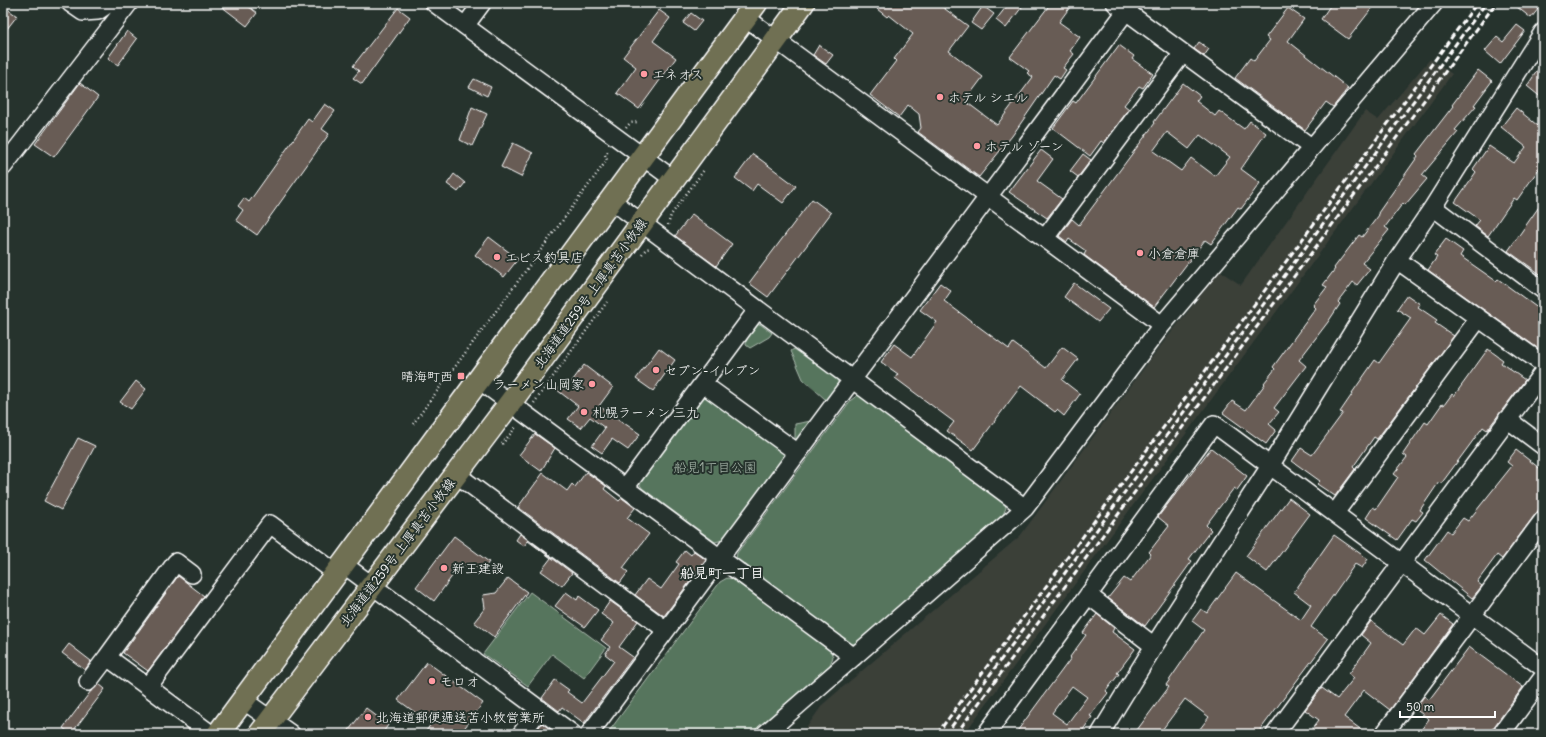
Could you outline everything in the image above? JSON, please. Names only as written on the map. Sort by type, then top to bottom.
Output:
[{"type":"main road","name":"北海道道259号 上厚真苫小牧線","points":[[266,727],[456,474],[518,409],[641,223],[803,3]]},
{"type":"main road","points":[[218,734],[750,10]]},
{"type":"street","points":[[70,3],[83,12],[98,11],[110,3]]},
{"type":"street","points":[[3,167],[128,3]]},
{"type":"street","points":[[434,3],[673,179]]},
{"type":"street","points":[[465,26],[482,3]]},
{"type":"street","points":[[765,734],[1025,508],[1162,325],[1434,3]]},
{"type":"street","points":[[589,734],[988,197],[1125,6],[1183,53],[1311,147]]},
{"type":"street","points":[[750,10],[776,40],[1162,325]]},
{"type":"street","points":[[1107,730],[1154,646],[1270,466],[1397,260],[1433,207],[1543,32]]},
{"type":"street","points":[[1045,238],[1183,53]]},
{"type":"street","points":[[611,200],[1025,508]]},
{"type":"street","points":[[1433,207],[1543,290]]},
{"type":"street","points":[[1397,260],[1543,364]]},
{"type":"street","points":[[625,488],[757,310]]},
{"type":"street","points":[[1335,513],[1479,318]]},
{"type":"street","points":[[1274,734],[1543,372]]},
{"type":"street","points":[[479,380],[854,657]]},
{"type":"street","points":[[703,384],[798,453]]},
{"type":"street","points":[[1507,419],[1543,446]]},
{"type":"street","points":[[986,734],[1214,424],[1543,668]]},
{"type":"street","points":[[456,474],[666,630]]},
{"type":"street","points":[[1384,734],[1543,520]]},
{"type":"street","points":[[148,687],[270,524],[340,569],[372,585],[574,734]]},
{"type":"street","points":[[88,682],[176,562],[192,574]]},
{"type":"street","points":[[1088,595],[1154,646]]},
{"type":"street","points":[[107,657],[211,734]]},
{"type":"street","points":[[1501,734],[1543,677]]},
{"type":"street","points":[[243,700],[266,727],[291,734]]},
{"type":"street","points":[[521,734],[540,709]]},
{"type":"path","points":[[413,424],[607,160],[605,155],[630,123],[637,122]]},
{"type":"path","points":[[669,224],[671,215],[704,170]]},
{"type":"path","points":[[638,260],[646,249],[651,247]]},
{"type":"path","points":[[498,450],[518,409],[610,298]]},
{"type":"shaded area","points":[[1430,59],[1452,74],[964,734],[802,734],[823,704],[1020,536],[1158,349],[1220,271],[1241,285],[1365,111],[1378,120]]},
{"type":"green space","points":[[760,324],[772,333],[769,337],[750,348],[746,345],[748,335],[751,330]]},
{"type":"green space","points":[[794,349],[836,378],[839,384],[836,392],[826,400],[803,379],[791,351]]},
{"type":"green space","name":"船見1丁目公園","points":[[705,392],[790,455],[727,539],[715,542],[642,488],[639,483],[640,479]]},
{"type":"green space","points":[[858,395],[864,397],[1004,500],[1006,508],[1002,517],[863,641],[853,644],[845,642],[739,563],[736,559],[737,553],[851,400]]},
{"type":"green space","points":[[811,421],[801,442],[795,441],[795,424]]},
{"type":"green space","points":[[727,578],[734,579],[830,650],[833,657],[830,665],[750,734],[607,734],[720,582]]},
{"type":"green space","points":[[530,592],[606,648],[584,678],[552,654],[528,686],[483,654]]},
{"type":"building","points":[[217,3],[244,3],[257,13],[247,26]]},
{"type":"building","points":[[882,3],[937,3],[968,26],[949,51],[983,77],[965,101],[997,125],[1033,77],[1027,73],[1029,71],[1010,57],[1051,3],[1073,3],[1059,22],[1080,37],[1070,51],[1074,54],[1063,68],[1066,70],[1060,79],[1054,75],[1012,136],[979,177],[918,132],[921,128],[919,114],[908,105],[899,117],[870,95],[896,61],[894,59],[913,34],[889,15],[887,17],[877,9]]},
{"type":"building","points":[[1009,3],[1025,3],[1006,28],[996,20]]},
{"type":"building","points":[[1332,3],[1376,3],[1348,39],[1321,19]]},
{"type":"building","points":[[1512,3],[1543,3],[1531,18]]},
{"type":"building","points":[[3,6],[17,16],[3,34]]},
{"type":"building","points":[[983,6],[994,14],[981,30],[971,23]]},
{"type":"building","points":[[398,8],[410,17],[362,84],[353,78],[359,71],[353,66]]},
{"type":"building","points":[[1288,8],[1304,19],[1288,41],[1348,88],[1333,107],[1326,102],[1305,130],[1235,78],[1250,58],[1254,61],[1270,40],[1266,37]]},
{"type":"building","points":[[659,10],[670,18],[653,41],[676,58],[639,109],[617,93],[636,67],[623,57]]},
{"type":"building","points":[[691,13],[702,21],[694,31],[683,23]]},
{"type":"building","points":[[1517,25],[1525,31],[1500,64],[1485,51],[1497,37],[1503,42]]},
{"type":"building","points":[[127,31],[137,39],[118,65],[108,58]]},
{"type":"building","points":[[1199,42],[1209,49],[1204,56],[1194,49]]},
{"type":"building","points":[[819,45],[833,55],[826,64],[813,55]]},
{"type":"building","points":[[1119,45],[1134,56],[1132,59],[1153,74],[1143,88],[1139,86],[1124,105],[1129,109],[1104,143],[1101,141],[1090,156],[1053,128],[1073,101],[1076,103]]},
{"type":"building","points":[[1543,62],[1543,99],[1527,86]]},
{"type":"building","points":[[1478,70],[1492,81],[1474,105],[1476,106],[1455,130],[1458,132],[1422,175],[1427,179],[1405,205],[1403,203],[1385,227],[1389,230],[1362,263],[1370,269],[1357,285],[1353,282],[1338,302],[1340,304],[1328,322],[1299,360],[1306,366],[1274,408],[1279,412],[1269,424],[1276,430],[1266,444],[1223,413],[1232,401],[1246,410],[1275,369],[1273,367],[1316,308],[1313,305],[1327,287],[1323,285],[1335,269],[1334,268],[1359,235],[1362,237],[1379,215],[1378,213],[1418,156],[1416,154],[1453,106],[1452,105]]},
{"type":"building","points":[[474,79],[491,87],[487,96],[469,87]]},
{"type":"building","points":[[80,83],[98,97],[54,157],[35,144]]},
{"type":"building","points":[[1183,83],[1200,96],[1196,101],[1215,116],[1219,111],[1244,129],[1250,121],[1266,133],[1241,169],[1260,183],[1241,209],[1238,207],[1211,244],[1205,240],[1154,307],[1084,255],[1086,251],[1069,239],[1067,242],[1059,236],[1072,219],[1079,225],[1155,123],[1154,122]],"holes":[[[1167,132],[1189,149],[1200,135],[1230,157],[1215,176],[1191,158],[1181,171],[1153,151]]]},
{"type":"building","points":[[325,104],[335,111],[322,129],[329,134],[257,235],[236,220],[243,210],[238,206],[244,198],[249,202],[308,119],[312,122]]},
{"type":"building","points":[[472,107],[487,114],[472,146],[460,140]]},
{"type":"building","points":[[1516,108],[1543,130],[1543,163],[1517,200],[1514,198],[1488,236],[1475,226],[1480,220],[1455,202],[1476,172],[1473,169],[1489,146],[1514,163],[1526,147],[1501,127]]},
{"type":"building","points":[[513,143],[533,153],[521,177],[501,167]]},
{"type":"building","points":[[1041,150],[1053,159],[1037,181],[1062,199],[1047,218],[1009,192]]},
{"type":"building","points":[[753,154],[796,186],[783,203],[757,184],[752,191],[735,178]]},
{"type":"building","points":[[1083,154],[1091,160],[1078,177],[1070,171]]},
{"type":"building","points":[[454,174],[465,183],[458,192],[447,184]]},
{"type":"building","points":[[812,199],[831,213],[768,297],[749,283]]},
{"type":"building","points":[[1543,201],[1543,276],[1508,251]]},
{"type":"building","points":[[692,214],[732,244],[716,266],[675,236]]},
{"type":"building","name":"エビス釣具店","points":[[489,237],[518,259],[504,277],[475,255]]},
{"type":"building","points":[[1446,239],[1463,251],[1460,256],[1496,281],[1498,279],[1543,312],[1543,352],[1428,270],[1437,257],[1434,255]]},
{"type":"building","points":[[940,283],[951,291],[944,301],[1009,349],[1013,343],[1046,368],[1062,347],[1078,359],[1062,380],[1080,394],[1064,416],[1057,410],[1055,412],[1021,386],[973,450],[947,431],[954,422],[895,378],[898,374],[881,362],[894,344],[912,357],[937,322],[920,310]]},
{"type":"building","points":[[1074,283],[1109,309],[1098,322],[1064,297]]},
{"type":"building","points":[[1407,295],[1420,304],[1418,307],[1437,320],[1435,323],[1454,336],[1377,439],[1374,437],[1353,467],[1355,469],[1335,496],[1317,484],[1320,481],[1292,461],[1301,448],[1312,455],[1343,413],[1340,412],[1375,360],[1379,363],[1411,318],[1397,309]]},
{"type":"building","name":"セブン-イレブン","points":[[659,348],[675,360],[653,391],[636,379]]},
{"type":"building","points":[[1488,349],[1503,360],[1501,363],[1525,380],[1487,430],[1483,427],[1441,484],[1439,482],[1420,510],[1423,512],[1416,521],[1412,519],[1397,540],[1366,518],[1373,507],[1376,509],[1398,477],[1394,474],[1407,457],[1403,454],[1425,422],[1428,424],[1442,404],[1444,405],[1452,394],[1454,396]]},
{"type":"building","points":[[584,365],[613,387],[599,406],[640,434],[628,450],[612,439],[602,453],[592,446],[605,428],[590,417],[581,428],[568,419],[578,406],[557,390],[565,380],[570,384]]},
{"type":"building","points":[[136,381],[146,389],[131,409],[120,402]]},
{"type":"building","points":[[535,434],[555,448],[541,471],[519,455]]},
{"type":"building","points":[[78,438],[95,446],[61,510],[44,501]]},
{"type":"building","points":[[1211,448],[1247,476],[1237,490],[1234,488],[1206,525],[1211,530],[1189,559],[1192,561],[1145,626],[1108,598],[1124,578],[1130,582],[1151,554],[1149,552],[1169,526],[1158,517]]},
{"type":"building","points":[[1516,450],[1543,471],[1543,504],[1502,559],[1497,555],[1477,582],[1482,586],[1472,598],[1425,560],[1447,530],[1451,533],[1463,518],[1468,521],[1512,466],[1507,462]]},
{"type":"building","points":[[586,472],[606,486],[604,489],[619,501],[622,498],[635,508],[627,518],[649,534],[623,568],[628,572],[620,583],[518,507],[543,473],[567,491],[572,484],[575,487]]},
{"type":"building","points":[[1289,498],[1310,514],[1267,572],[1246,556]]},
{"type":"building","points":[[520,534],[572,573],[562,586],[541,571],[551,558],[528,541],[524,546],[516,540]]},
{"type":"building","points":[[1334,535],[1368,559],[1362,568],[1355,564],[1311,627],[1328,639],[1257,734],[1196,734],[1209,717],[1185,699],[1159,734],[1134,734],[1169,687],[1166,685],[1204,630],[1192,621],[1201,609],[1207,613],[1236,573],[1301,620],[1311,605],[1294,592]]},
{"type":"building","name":"新王建設","points":[[454,536],[489,562],[482,571],[474,565],[470,570],[461,564],[434,601],[416,587]]},
{"type":"building","points":[[685,550],[691,555],[694,551],[706,560],[664,616],[635,595],[647,579],[661,589],[679,564],[676,562]]},
{"type":"building","points":[[178,576],[204,596],[148,671],[123,653]]},
{"type":"building","points":[[508,578],[527,592],[494,637],[474,622],[485,608],[483,595],[496,593]]},
{"type":"building","points":[[566,592],[577,600],[579,596],[598,610],[585,627],[555,606]]},
{"type":"building","points":[[610,601],[638,621],[619,647],[633,657],[584,723],[562,707],[559,711],[542,698],[555,680],[569,690],[567,692],[582,703],[614,661],[605,654],[610,647],[601,640],[614,623],[601,614]]},
{"type":"building","points":[[1097,614],[1114,628],[1112,632],[1135,649],[1117,673],[1119,674],[1106,691],[1108,693],[1090,716],[1092,717],[1080,734],[1015,734],[1071,658],[1070,657],[1086,635],[1083,633]],"holes":[[[1072,686],[1087,697],[1067,724],[1052,713]]]},
{"type":"building","points":[[1441,615],[1453,624],[1390,710],[1364,690],[1344,717],[1367,734],[1308,734],[1319,720],[1305,710],[1322,688],[1337,699],[1354,678],[1349,674],[1371,643],[1361,635],[1371,621],[1403,645],[1416,628],[1425,635]]},
{"type":"building","points":[[69,644],[91,661],[85,670],[62,653]]},
{"type":"building","points":[[1469,647],[1523,687],[1493,728],[1491,734],[1418,734],[1429,719],[1415,709],[1424,696],[1429,700]]},
{"type":"building","name":"モロオ","points":[[427,662],[483,703],[460,734],[424,734],[431,724],[398,700]]},
{"type":"building","points":[[99,684],[105,689],[71,734],[63,728],[91,691]]},
{"type":"building","name":"北海道郵便逓送苫小牧営業所","points":[[366,708],[388,725],[382,734],[346,734]]},
{"type":"building","points":[[542,723],[556,734],[534,734]]},
{"type":"railway","points":[[937,734],[1477,3]]},
{"type":"railway","points":[[946,734],[1486,3]]},
{"type":"railway","points":[[956,734],[1496,3]]},
{"type":"place","name":"エネオス","points":[[644,74]]},
{"type":"place","name":"ホテル シエル","points":[[940,97]]},
{"type":"place","name":"ホテル ゾーン","points":[[977,146]]},
{"type":"place","name":"小倉倉庫","points":[[1140,253]]},
{"type":"place","name":"エビス釣具店","points":[[497,257]]},
{"type":"place","name":"セブン-イレブン","points":[[656,370]]},
{"type":"place","name":"晴海町西","points":[[461,376]]},
{"type":"place","name":"ラーメン山岡家","points":[[592,384]]},
{"type":"place","name":"札幌ラーメン 三九","points":[[584,412]]},
{"type":"place","name":"新王建設","points":[[444,568]]},
{"type":"place","name":"モロオ","points":[[432,681]]},
{"type":"place","name":"北海道郵便逓送苫小牧営業所","points":[[368,717]]},
{"type":"district","name":"船見町一丁目","points":[[722,573]]}]
